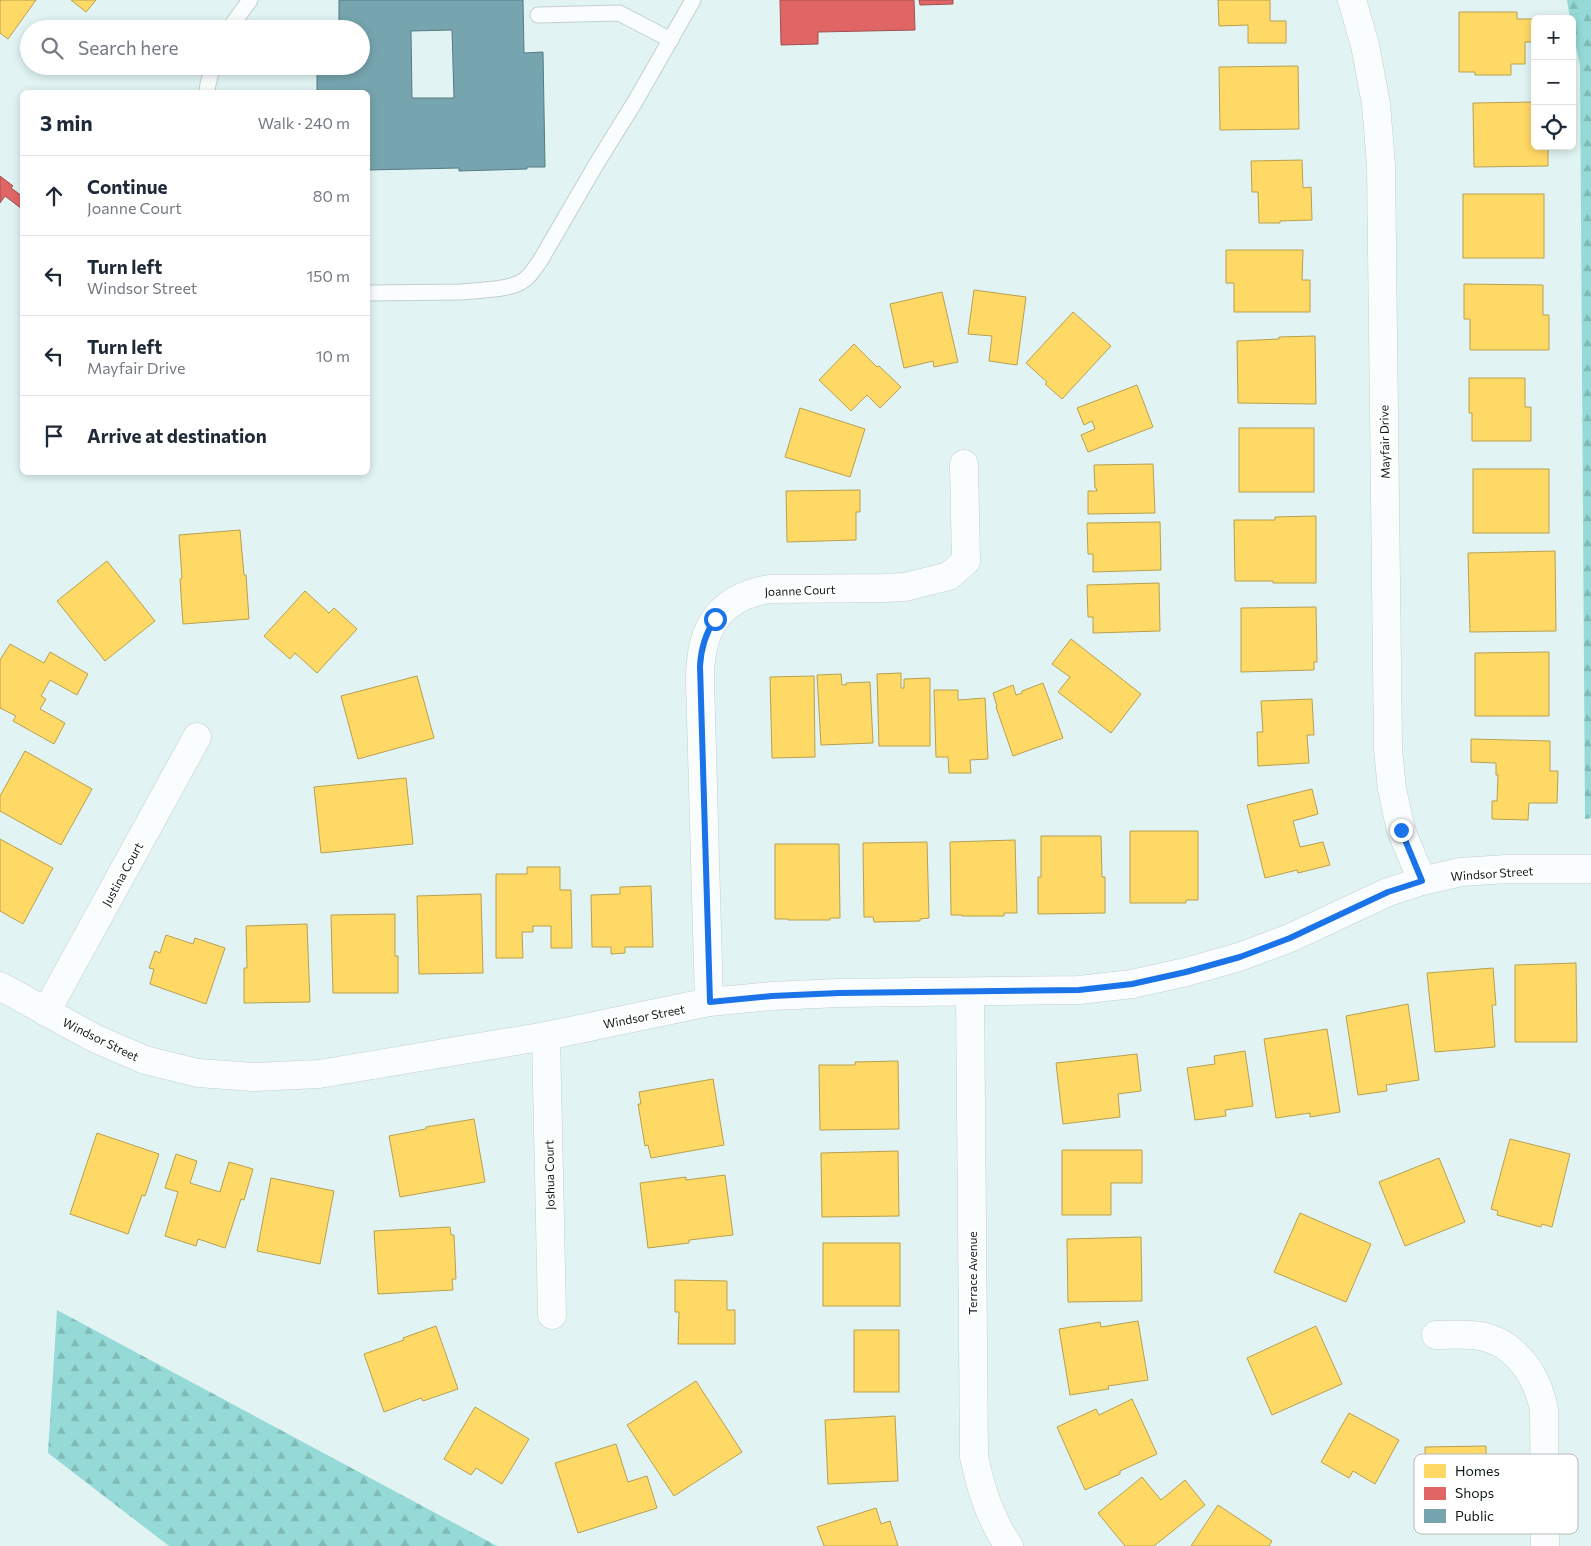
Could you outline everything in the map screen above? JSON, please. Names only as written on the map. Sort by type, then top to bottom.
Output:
[{"type":"street","name":"Mayfair Drive","points":[[1352,0],[1365,45],[1376,104],[1381,165],[1388,748],[1392,789],[1401,830],[1422,881]]},
{"type":"street","name":"Joanne Court","points":[[710,1002],[700,680],[701,653],[708,629],[733,602],[757,591],[769,589],[892,588],[949,576],[966,561],[964,464]]},
{"type":"street","name":"Justina Court","points":[[46,1012],[197,737]]},
{"type":"street","name":"Windsor Street","points":[[0,986],[94,1038],[145,1060],[198,1072],[252,1077],[319,1074],[546,1036],[710,1002],[782,996],[1079,990],[1132,984],[1240,957],[1388,892],[1422,881],[1461,872],[1506,869],[1591,869]]},
{"type":"street","name":"Terrace Avenue","points":[[970,992],[974,1458],[981,1488],[992,1517],[1009,1546]]},
{"type":"street","name":"Joshua Court","points":[[546,1036],[552,1315]]},
{"type":"street","points":[[1436,1335],[1472,1334],[1486,1338],[1511,1350],[1521,1360],[1537,1383],[1541,1396],[1544,1410],[1544,1454]]},
{"type":"lane","points":[[236,20],[250,0]]},
{"type":"lane","points":[[370,293],[470,291],[521,283],[530,275],[636,100],[693,0]]},
{"type":"lane","points":[[538,16],[597,7],[619,13],[671,40]]},
{"type":"lane","points":[[207,90],[210,75]]},
{"type":"green space","points":[[1567,0],[1591,0],[1591,818],[1585,819],[1580,65],[1576,46],[1576,15],[1569,15]]},
{"type":"green space","points":[[57,1310],[497,1546],[169,1546],[48,1453]]},
{"type":"building: Homes","points":[[0,0],[36,0],[8,39],[0,33]]},
{"type":"building: Homes","points":[[71,0],[96,0],[86,12]]},
{"type":"building: Homes","points":[[1218,0],[1270,0],[1270,21],[1286,21],[1286,43],[1248,43],[1248,25],[1219,26]]},
{"type":"building: Homes","points":[[1459,12],[1517,12],[1517,19],[1531,19],[1531,42],[1525,42],[1525,64],[1511,64],[1511,75],[1475,75],[1475,72],[1459,72]]},
{"type":"building: Homes","points":[[1298,66],[1299,129],[1220,130],[1219,67]]},
{"type":"building: Homes","points":[[1531,102],[1531,150],[1548,150],[1548,166],[1474,167],[1473,103]]},
{"type":"building: Homes","points":[[1302,160],[1303,188],[1311,187],[1312,220],[1259,223],[1258,192],[1252,192],[1251,161]]},
{"type":"building: Homes","points":[[1463,194],[1544,194],[1544,258],[1463,258]]},
{"type":"building: Homes","points":[[1226,250],[1303,250],[1302,280],[1310,280],[1310,312],[1234,312],[1234,283],[1226,283]]},
{"type":"building: Homes","points":[[1464,284],[1543,285],[1543,315],[1549,315],[1549,350],[1470,350],[1470,319],[1464,319]]},
{"type":"building: Homes","points":[[974,290],[1026,297],[1017,365],[989,361],[992,336],[968,334]]},
{"type":"building: Homes","points":[[942,292],[958,362],[934,367],[933,361],[904,368],[890,304]]},
{"type":"building: Homes","points":[[1073,312],[1111,346],[1062,399],[1026,363]]},
{"type":"building: Homes","points":[[1315,336],[1316,404],[1238,403],[1237,341]]},
{"type":"building: Homes","points":[[854,344],[901,387],[880,408],[867,395],[851,411],[819,380]]},
{"type":"building: Homes","points":[[1469,378],[1525,378],[1525,407],[1531,407],[1531,441],[1472,441],[1472,413],[1469,413]]},
{"type":"building: Homes","points":[[1137,385],[1153,427],[1088,452],[1081,435],[1095,429],[1092,421],[1084,425],[1077,408]]},
{"type":"building: Homes","points":[[800,408],[865,429],[850,477],[785,457]]},
{"type":"building: Homes","points":[[1239,428],[1314,428],[1314,492],[1239,492]]},
{"type":"building: Homes","points":[[1153,464],[1155,513],[1088,514],[1088,491],[1097,491],[1095,488],[1094,465]]},
{"type":"building: Homes","points":[[1473,469],[1549,469],[1549,533],[1473,533]]},
{"type":"building: Homes","points":[[860,490],[860,512],[856,512],[856,540],[787,542],[786,491]]},
{"type":"building: Homes","points":[[1316,516],[1316,583],[1235,581],[1234,520],[1275,520],[1275,517]]},
{"type":"building: Homes","points":[[1160,522],[1161,570],[1093,572],[1093,554],[1088,554],[1087,523]]},
{"type":"building: Homes","points":[[240,530],[249,619],[183,624],[179,535]]},
{"type":"building: Homes","points":[[1555,551],[1556,631],[1470,632],[1468,553]]},
{"type":"building: Homes","points":[[107,561],[155,621],[105,661],[57,601]]},
{"type":"building: Homes","points":[[1159,583],[1160,631],[1093,633],[1093,617],[1088,617],[1087,585]]},
{"type":"building: Homes","points":[[305,591],[329,613],[334,608],[357,629],[317,673],[295,653],[290,659],[264,636]]},
{"type":"building: Homes","points":[[1316,607],[1317,662],[1314,662],[1314,670],[1241,672],[1241,608]]},
{"type":"building: Homes","points":[[1071,639],[1141,694],[1111,733],[1058,692],[1070,677],[1052,664]]},
{"type":"building: Homes","points":[[10,644],[44,663],[50,652],[88,674],[77,695],[50,680],[41,696],[46,699],[40,709],[65,723],[54,744],[13,721],[16,716],[0,708],[0,660]]},
{"type":"building: Homes","points":[[1549,652],[1549,716],[1475,716],[1475,653]]},
{"type":"building: Homes","points":[[901,673],[901,688],[904,688],[904,679],[930,678],[930,746],[879,746],[877,674]]},
{"type":"building: Homes","points":[[841,674],[842,685],[846,685],[846,683],[870,682],[873,743],[821,745],[817,675]]},
{"type":"building: Homes","points":[[417,676],[434,738],[358,759],[341,696]]},
{"type":"building: Homes","points":[[814,676],[815,757],[772,758],[770,677]]},
{"type":"building: Homes","points":[[1043,683],[1063,738],[1013,756],[993,693],[1013,685],[1016,695]]},
{"type":"building: Homes","points":[[934,690],[958,690],[958,700],[985,698],[988,759],[970,760],[971,773],[949,773],[948,757],[936,757]]},
{"type":"building: Homes","points":[[1312,699],[1314,735],[1307,735],[1309,763],[1258,766],[1257,732],[1263,732],[1261,701]]},
{"type":"building: Homes","points":[[1471,739],[1550,741],[1550,771],[1558,771],[1557,803],[1529,803],[1528,820],[1492,819],[1492,801],[1497,801],[1498,775],[1496,775],[1496,763],[1471,762]]},
{"type":"building: Homes","points":[[25,751],[92,789],[61,845],[0,811],[0,796]]},
{"type":"building: Homes","points":[[406,778],[413,844],[321,853],[314,787]]},
{"type":"building: Homes","points":[[1312,789],[1318,814],[1293,821],[1300,847],[1323,842],[1330,865],[1298,873],[1297,870],[1265,878],[1247,805]]},
{"type":"building: Homes","points":[[1130,831],[1198,831],[1198,900],[1186,900],[1186,903],[1130,903]]},
{"type":"building: Homes","points":[[1041,836],[1101,836],[1102,877],[1105,877],[1105,913],[1038,914],[1038,877],[1041,877]]},
{"type":"building: Homes","points":[[0,839],[53,868],[23,924],[0,911]]},
{"type":"building: Homes","points":[[1015,840],[1017,913],[1004,913],[1004,916],[951,915],[950,842]]},
{"type":"building: Homes","points":[[927,842],[929,918],[920,919],[920,921],[874,922],[873,917],[864,917],[863,843]]},
{"type":"building: Homes","points":[[775,844],[839,844],[840,918],[830,918],[830,920],[775,919]]},
{"type":"building: Homes","points":[[527,867],[560,867],[560,890],[571,890],[572,948],[551,948],[551,926],[533,926],[533,932],[522,932],[523,958],[496,958],[496,874],[527,874]]},
{"type":"building: Homes","points":[[651,886],[653,947],[625,947],[625,953],[611,954],[611,947],[592,947],[591,895],[620,894],[620,887]]},
{"type":"building: Homes","points":[[481,894],[483,973],[419,974],[417,896]]},
{"type":"building: Homes","points":[[395,914],[395,956],[398,956],[398,993],[333,993],[331,915]]},
{"type":"building: Homes","points":[[307,924],[310,1002],[244,1003],[244,968],[247,968],[246,926]]},
{"type":"building: Homes","points":[[166,935],[193,944],[195,938],[225,948],[206,1004],[150,984],[154,969],[149,968],[155,951],[160,953]]},
{"type":"building: Homes","points":[[1576,963],[1577,1042],[1515,1042],[1515,965]]},
{"type":"building: Homes","points":[[1493,968],[1496,1005],[1492,1005],[1495,1047],[1435,1052],[1427,973]]},
{"type":"building: Homes","points":[[1408,1004],[1419,1080],[1386,1085],[1387,1091],[1358,1095],[1346,1016]]},
{"type":"building: Homes","points":[[1327,1029],[1340,1112],[1310,1117],[1310,1113],[1276,1118],[1264,1039]]},
{"type":"building: Homes","points":[[1245,1051],[1253,1106],[1225,1110],[1226,1116],[1195,1120],[1187,1068],[1215,1064],[1214,1056]]},
{"type":"building: Homes","points":[[1137,1054],[1141,1091],[1118,1094],[1120,1117],[1063,1124],[1056,1063]]},
{"type":"building: Homes","points":[[898,1061],[899,1129],[820,1130],[819,1065],[855,1065],[855,1062]]},
{"type":"building: Homes","points":[[713,1079],[724,1145],[651,1158],[648,1145],[645,1146],[638,1104],[641,1104],[639,1092]]},
{"type":"building: Homes","points":[[474,1119],[485,1182],[400,1197],[389,1136],[426,1129],[426,1127]]},
{"type":"building: Homes","points":[[97,1133],[159,1154],[145,1196],[142,1195],[128,1234],[70,1214]]},
{"type":"building: Homes","points":[[1510,1139],[1570,1154],[1552,1227],[1542,1224],[1541,1227],[1497,1215],[1498,1211],[1491,1209]]},
{"type":"building: Homes","points":[[1062,1150],[1142,1150],[1142,1183],[1111,1183],[1111,1215],[1062,1215]]},
{"type":"building: Homes","points":[[898,1151],[899,1216],[822,1217],[821,1153]]},
{"type":"building: Homes","points":[[176,1154],[197,1161],[190,1183],[220,1192],[229,1162],[253,1169],[244,1200],[241,1199],[225,1248],[198,1239],[196,1246],[165,1236],[178,1192],[165,1188]]},
{"type":"building: Homes","points":[[1439,1158],[1465,1222],[1405,1246],[1379,1182]]},
{"type":"building: Homes","points":[[725,1175],[733,1235],[689,1240],[689,1243],[648,1248],[640,1183],[686,1177],[686,1180]]},
{"type":"building: Homes","points":[[271,1178],[334,1191],[320,1264],[257,1251]]},
{"type":"building: Homes","points":[[1300,1213],[1371,1244],[1346,1302],[1274,1272]]},
{"type":"building: Homes","points":[[450,1227],[451,1235],[454,1235],[456,1279],[452,1279],[453,1290],[378,1294],[374,1231]]},
{"type":"building: Homes","points":[[1141,1237],[1142,1301],[1068,1302],[1067,1239]]},
{"type":"building: Homes","points":[[823,1243],[900,1243],[900,1306],[823,1306]]},
{"type":"building: Homes","points":[[675,1280],[727,1281],[727,1310],[735,1310],[735,1344],[678,1344],[679,1312],[675,1312]]},
{"type":"building: Homes","points":[[1138,1321],[1148,1380],[1108,1386],[1109,1389],[1070,1395],[1059,1329],[1100,1322],[1101,1327]]},
{"type":"building: Homes","points":[[436,1326],[458,1389],[423,1401],[421,1398],[384,1412],[364,1354]]},
{"type":"building: Homes","points":[[1316,1326],[1342,1384],[1272,1415],[1247,1358]]},
{"type":"building: Homes","points":[[854,1330],[899,1330],[899,1392],[854,1392]]},
{"type":"building: Homes","points":[[696,1381],[742,1452],[674,1496],[627,1425]]},
{"type":"building: Homes","points":[[1132,1399],[1157,1454],[1085,1490],[1057,1427],[1096,1409],[1099,1415]]},
{"type":"building: Homes","points":[[475,1407],[529,1439],[502,1484],[476,1468],[471,1475],[444,1459]]},
{"type":"building: Homes","points":[[1349,1413],[1399,1440],[1375,1484],[1353,1471],[1349,1478],[1321,1462]]},
{"type":"building: Homes","points":[[895,1416],[898,1481],[828,1484],[825,1420]]},
{"type":"building: Homes","points":[[616,1444],[628,1482],[647,1476],[657,1508],[578,1533],[555,1463]]},
{"type":"building: Homes","points":[[1486,1446],[1486,1454],[1425,1454],[1425,1447]]},
{"type":"building: Homes","points":[[1142,1477],[1161,1500],[1185,1480],[1205,1505],[1154,1546],[1125,1546],[1098,1513]]},
{"type":"building: Homes","points":[[1218,1505],[1272,1541],[1269,1546],[1191,1546]]},
{"type":"building: Homes","points":[[876,1508],[881,1524],[890,1521],[898,1546],[824,1546],[817,1527]]},
{"type":"building: Shops","points":[[780,0],[914,0],[915,30],[818,32],[818,44],[781,45]]},
{"type":"building: Shops","points":[[919,0],[953,0],[953,4],[920,5]]},
{"type":"building: Shops","points":[[0,176],[13,186],[11,188],[20,195],[20,207],[5,196],[0,203]]},
{"type":"building: Public","points":[[339,0],[523,0],[524,53],[543,52],[545,167],[459,171],[459,168],[370,170],[370,90],[317,90],[317,75],[370,75],[370,20],[339,20]],"holes":[[[452,30],[454,98],[412,98],[411,31]]]},
{"type":"route","points":[[715,619],[708,629],[704,641],[700,666],[710,1002],[772,996],[839,993],[1079,990],[1132,984],[1186,972],[1240,957],[1290,938],[1388,892],[1422,881],[1401,830]]}]
